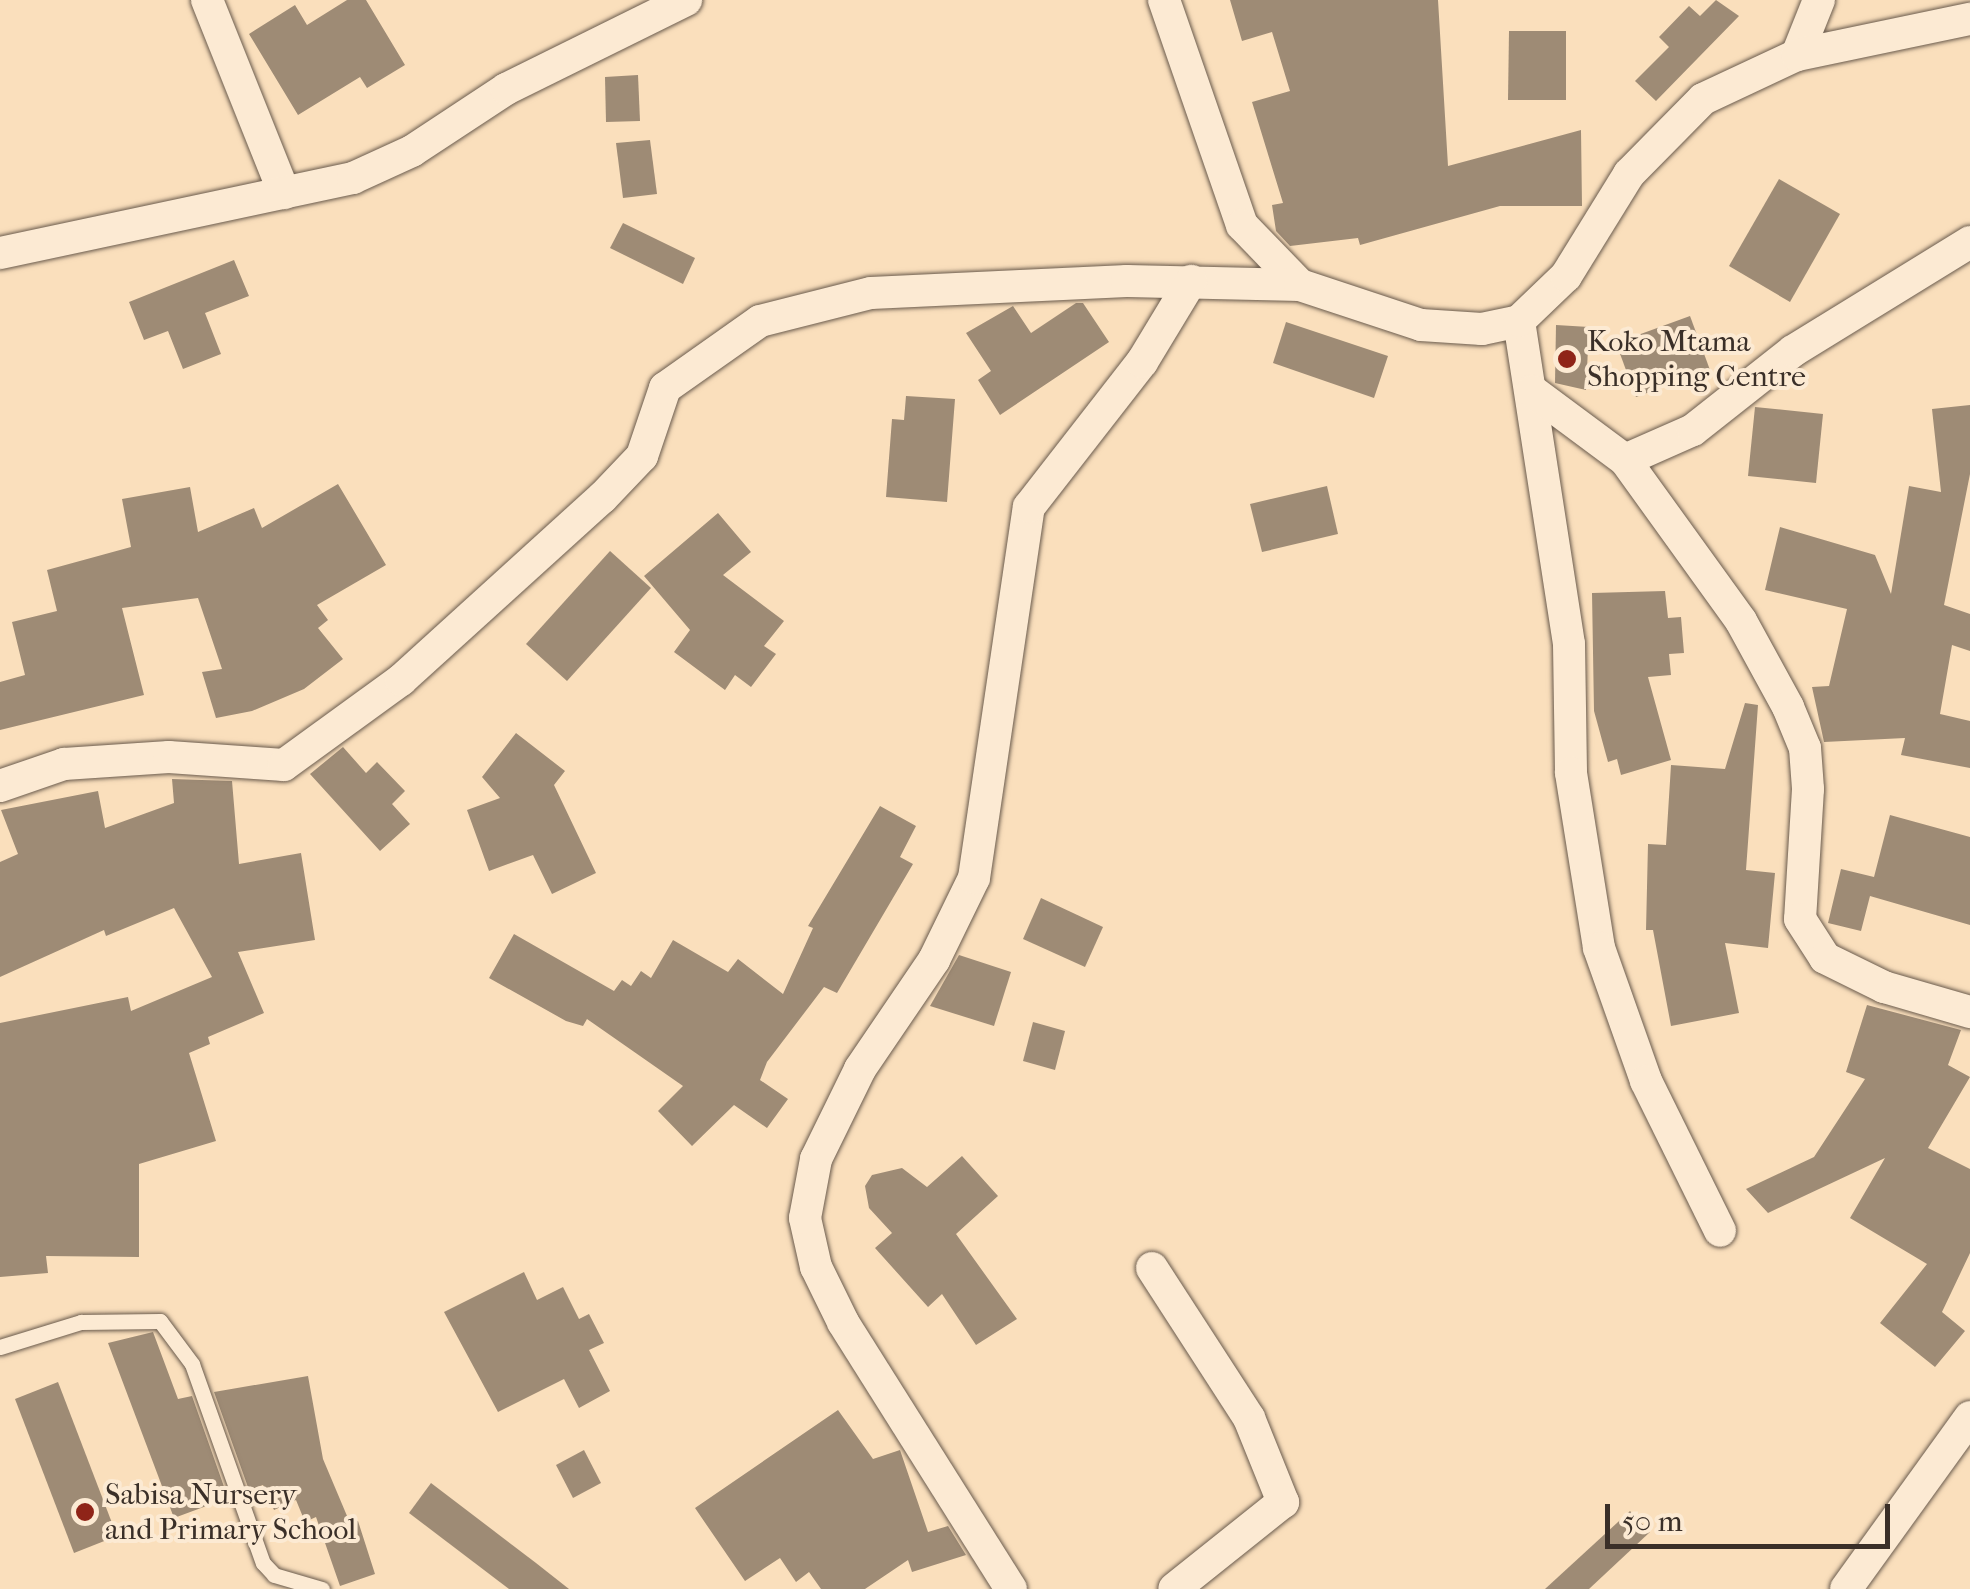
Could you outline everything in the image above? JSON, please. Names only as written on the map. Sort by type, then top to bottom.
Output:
[{"type":"street","points":[[207,0],[284,193]]},
{"type":"street","points":[[0,253],[353,178],[412,151],[506,88],[686,0]]},
{"type":"street","points":[[1164,0],[1242,224],[1300,285]]},
{"type":"street","points":[[1797,55],[1819,0]]},
{"type":"street","points":[[0,786],[64,764],[169,758],[284,765],[401,680],[602,498],[642,456],[664,388],[760,321],[871,293],[1191,281],[1300,285],[1421,325],[1482,329],[1519,321],[1566,276],[1629,174],[1702,99],[1797,55],[1970,18]]},
{"type":"street","points":[[1626,460],[1692,430],[1793,351],[1970,242]]},
{"type":"street","points":[[1011,1589],[843,1322],[816,1267],[806,1218],[816,1159],[853,1084],[934,960],[974,878],[1028,506],[1142,362],[1191,281]]},
{"type":"street","points":[[1519,321],[1569,644],[1571,773],[1599,948],[1646,1081],[1720,1230]]},
{"type":"street","points":[[1532,391],[1626,460],[1741,621],[1805,748],[1800,919],[1825,958],[1884,987],[1970,1012]]},
{"type":"street","points":[[1152,1268],[1249,1418],[1284,1502],[1174,1589]]},
{"type":"street","points":[[1850,1588],[1970,1416]]},
{"type":"lane","points":[[0,1347],[81,1322],[160,1321],[192,1364],[262,1563],[274,1575],[322,1589]]},
{"type":"building","points":[[347,0],[366,0],[405,65],[367,88],[360,77],[298,115],[249,34],[295,5],[307,25]]},
{"type":"building","points":[[1230,0],[1438,0],[1448,166],[1581,130],[1582,206],[1500,206],[1360,245],[1358,238],[1290,246],[1276,231],[1272,205],[1283,203],[1252,102],[1290,91],[1272,32],[1242,41]]},
{"type":"building","points":[[1716,0],[1739,16],[1656,101],[1635,81],[1669,47],[1659,37],[1689,6],[1700,16]]},
{"type":"building","points":[[1509,31],[1566,31],[1566,100],[1508,100]]},
{"type":"building","points":[[638,75],[640,121],[606,122],[605,77]]},
{"type":"building","points":[[650,140],[657,194],[623,198],[616,143]]},
{"type":"building","points":[[1779,179],[1840,214],[1790,302],[1729,266]]},
{"type":"building","points":[[623,223],[695,258],[683,284],[610,248]]},
{"type":"building","points":[[234,260],[249,296],[205,313],[221,354],[183,369],[168,331],[144,340],[129,302]]},
{"type":"building","points":[[1076,303],[1083,303],[1109,342],[1000,415],[978,380],[991,371],[966,333],[1013,306],[1031,333]]},
{"type":"building","points":[[1690,316],[1710,370],[1636,397],[1616,343]]},
{"type":"building","points":[[1286,322],[1388,356],[1374,398],[1273,363]]},
{"type":"building","points":[[1556,325],[1589,327],[1586,390],[1555,383]]},
{"type":"building","points":[[906,396],[955,399],[947,502],[886,497],[892,419],[904,420]]},
{"type":"building","points":[[1970,405],[1970,474],[1944,605],[1970,614],[1970,651],[1952,645],[1940,714],[1970,721],[1970,768],[1901,755],[1905,738],[1824,742],[1812,687],[1829,686],[1847,609],[1765,590],[1780,527],[1875,555],[1891,594],[1909,486],[1941,492],[1932,409]]},
{"type":"building","points":[[1755,407],[1823,414],[1816,483],[1748,476]]},
{"type":"building","points":[[338,484],[386,565],[317,605],[328,620],[318,628],[343,659],[304,689],[252,711],[216,718],[202,672],[222,669],[198,598],[122,608],[144,695],[0,730],[0,682],[25,675],[12,622],[57,611],[47,570],[131,547],[122,499],[190,487],[198,532],[254,508],[262,528]]},
{"type":"building","points":[[1327,486],[1338,534],[1262,552],[1250,504]]},
{"type":"building","points":[[718,513],[751,552],[723,575],[784,621],[764,646],[776,654],[751,687],[735,675],[725,690],[674,652],[690,630],[644,576]]},
{"type":"building","points":[[610,551],[651,588],[567,681],[526,644]]},
{"type":"building","points":[[1665,591],[1668,618],[1681,617],[1684,653],[1669,654],[1671,675],[1648,677],[1671,760],[1621,775],[1617,759],[1608,762],[1594,711],[1592,593]]},
{"type":"building","points":[[1745,703],[1758,705],[1746,870],[1775,873],[1768,948],[1725,943],[1739,1013],[1671,1026],[1653,930],[1646,930],[1648,844],[1666,845],[1671,765],[1725,769]]},
{"type":"building","points":[[516,733],[565,771],[554,785],[596,873],[552,894],[533,855],[489,871],[467,810],[500,798],[482,777]]},
{"type":"building","points":[[343,747],[366,773],[377,762],[405,791],[392,804],[410,824],[380,851],[310,774]]},
{"type":"building","points":[[172,779],[232,781],[239,864],[301,853],[315,940],[238,952],[264,1013],[208,1037],[210,1044],[189,1053],[216,1141],[139,1164],[139,1257],[46,1256],[48,1273],[0,1277],[0,1023],[128,997],[131,1011],[212,977],[174,908],[106,936],[104,930],[0,977],[0,862],[18,854],[1,810],[98,791],[105,828],[174,803]]},
{"type":"building","points":[[880,806],[916,826],[900,857],[913,864],[837,993],[824,987],[767,1062],[760,1080],[788,1099],[767,1128],[734,1105],[692,1146],[658,1111],[683,1086],[587,1019],[583,1026],[566,1021],[489,978],[514,934],[614,991],[622,980],[631,986],[641,971],[651,978],[673,940],[728,972],[738,959],[783,994],[813,928],[808,926]]},
{"type":"building","points":[[1890,815],[1970,837],[1970,925],[1870,896],[1861,931],[1828,923],[1841,869],[1874,877]]},
{"type":"building","points":[[1041,898],[1103,927],[1085,967],[1023,939]]},
{"type":"building","points":[[959,955],[1011,972],[994,1026],[930,1006]]},
{"type":"building","points":[[1867,1005],[1961,1030],[1948,1065],[1970,1077],[1928,1148],[1970,1169],[1970,1253],[1942,1312],[1965,1331],[1935,1367],[1880,1323],[1927,1264],[1850,1218],[1885,1158],[1768,1213],[1746,1189],[1814,1157],[1865,1079],[1846,1072]]},
{"type":"building","points":[[1033,1022],[1065,1031],[1055,1070],[1023,1061]]},
{"type":"building","points":[[962,1156],[998,1196],[956,1234],[1017,1319],[976,1345],[942,1294],[928,1307],[875,1248],[892,1233],[869,1208],[865,1186],[872,1175],[902,1168],[927,1187]]},
{"type":"building","points":[[524,1272],[537,1300],[563,1287],[579,1319],[589,1314],[604,1343],[589,1350],[610,1391],[579,1408],[564,1379],[498,1412],[444,1312]]},
{"type":"building","points":[[153,1332],[178,1399],[192,1396],[228,1498],[174,1518],[108,1343]]},
{"type":"building","points":[[308,1376],[323,1459],[350,1523],[358,1521],[375,1574],[340,1586],[316,1517],[305,1522],[296,1500],[274,1510],[263,1485],[249,1490],[214,1392]]},
{"type":"building","points":[[58,1382],[117,1536],[74,1553],[15,1399]]},
{"type":"building","points":[[838,1410],[873,1459],[900,1450],[928,1532],[948,1526],[966,1555],[912,1572],[908,1560],[865,1589],[821,1589],[809,1572],[796,1582],[780,1558],[745,1581],[695,1508]]},
{"type":"building","points":[[584,1450],[601,1483],[573,1498],[556,1465]]},
{"type":"building","points":[[431,1483],[569,1589],[509,1589],[409,1513]]},
{"type":"building","points":[[1630,1511],[1650,1532],[1589,1589],[1545,1589]]},
{"type":"place","name":"Koko Mtama Shopping Centre","points":[[1567,359]]},
{"type":"place","name":"Sabisa Nursery and Primary School","points":[[85,1512]]}]
